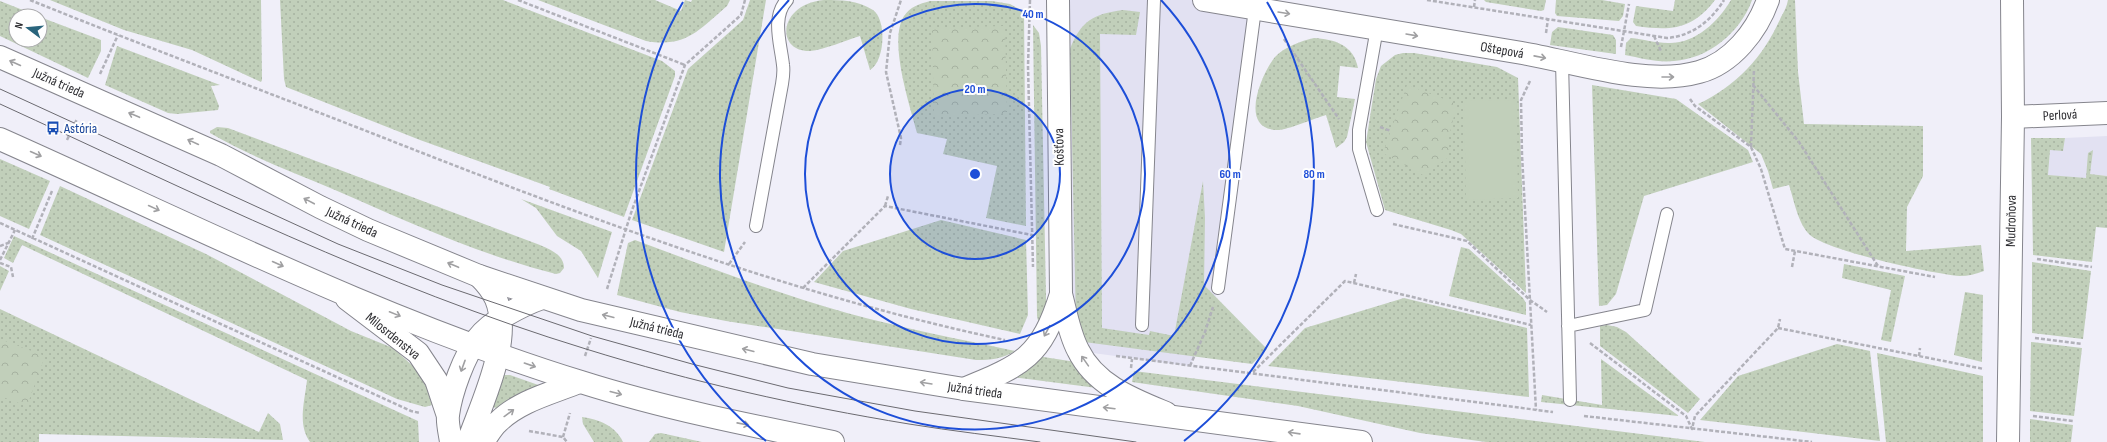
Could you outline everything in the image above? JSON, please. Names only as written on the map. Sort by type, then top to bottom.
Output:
[{"type":"street","name":"Košťova","points":[[1058,0],[1061,294]]},
{"type":"street","name":"Oštepová","points":[[1204,0],[1540,56],[1647,77],[1674,77],[1700,72],[1720,62],[1737,49],[1754,30],[1768,0]]},
{"type":"street","name":"Mudroňova","points":[[2008,442],[2013,117],[2012,0]]},
{"type":"street","name":"Južná trieda","points":[[0,57],[221,155],[320,207],[368,230],[479,276],[581,310],[812,364],[964,389],[1361,442]]},
{"type":"street","name":"Perlová","points":[[2013,117],[2107,113]]},
{"type":"street","points":[[0,139],[333,289],[498,354],[579,382],[731,421],[832,442]]},
{"type":"street","points":[[468,442],[498,354],[500,320],[496,298],[490,287],[479,276]]},
{"type":"street","name":"Milosrdenstva","points":[[333,289],[418,353],[436,380],[448,416],[451,442]]},
{"type":"street","points":[[964,389],[1012,368],[1025,359],[1038,346],[1048,332],[1061,294]]},
{"type":"street","points":[[1061,294],[1069,328],[1078,351],[1101,380],[1128,397],[1176,418]]},
{"type":"street","name":"Milosrdenstva","points":[[448,416],[453,394],[466,359],[478,337],[520,306],[542,298]]},
{"type":"street","points":[[483,442],[496,423],[510,412],[523,404],[579,382]]},
{"type":"lane","points":[[756,226],[782,84],[784,67],[778,25],[781,12],[787,0]]},
{"type":"lane","points":[[1142,326],[1154,0]]},
{"type":"lane","points":[[1218,288],[1255,9]]},
{"type":"lane","points":[[1377,28],[1359,136],[1360,149],[1377,210]]},
{"type":"lane","points":[[1562,61],[1570,400]]},
{"type":"lane","points":[[1568,326],[1645,310],[1667,214]]},
{"type":"path","points":[[30,0],[625,230],[803,288],[968,332],[1005,340],[1012,340],[1025,334],[1038,346]]},
{"type":"path","points":[[518,0],[685,65]]},
{"type":"path","points":[[625,230],[685,65],[741,14],[745,0]]},
{"type":"path","points":[[900,145],[901,138],[886,72],[890,33],[901,0]]},
{"type":"path","points":[[1030,0],[1028,66],[1033,272]]},
{"type":"path","points":[[1427,0],[1667,38],[1677,37],[1691,32],[1714,16],[1724,0]]},
{"type":"path","points":[[1474,7],[1475,0]]},
{"type":"path","points":[[1624,31],[1629,4]]},
{"type":"path","points":[[1283,13],[1283,37],[1340,121]]},
{"type":"path","points":[[1536,410],[1522,155],[1521,100],[1544,45],[1548,19]]},
{"type":"path","points":[[32,238],[56,182],[66,143],[79,114],[90,97],[118,35]]},
{"type":"path","points":[[1753,85],[1799,142],[1878,267]]},
{"type":"path","points":[[1689,98],[1695,106],[1751,147],[1761,168],[1785,249],[1935,277]]},
{"type":"path","points":[[803,288],[886,206],[888,196]]},
{"type":"path","points":[[886,206],[1032,235]]},
{"type":"path","points":[[0,223],[411,411],[422,414]]},
{"type":"path","points":[[729,264],[756,226]]},
{"type":"path","points":[[13,277],[11,267],[0,262],[15,230]]},
{"type":"path","points":[[0,246],[9,242]]},
{"type":"path","points":[[1792,267],[1796,251]]},
{"type":"path","points":[[2036,259],[2092,267]]},
{"type":"path","points":[[1354,283],[1356,274]]},
{"type":"path","points":[[1253,372],[1346,281],[1531,325]]},
{"type":"path","points":[[1190,366],[1205,332],[1218,288]]},
{"type":"path","points":[[1778,328],[2009,373]]},
{"type":"path","points":[[2028,337],[2082,344]]},
{"type":"path","points":[[1919,356],[1920,348]]},
{"type":"path","points":[[1078,351],[1190,366],[1253,372],[1559,413]]},
{"type":"path","points":[[1583,416],[1812,442]]},
{"type":"path","points":[[2026,416],[2073,421]]},
{"type":"shaded area","points":[[1058,0],[1204,0],[1255,9],[1218,288],[1205,332],[1190,366],[1078,351],[1069,328]]},
{"type":"shaded area","points":[[2107,136],[2107,176],[2090,174],[2086,179],[2048,175],[2050,149],[2063,150],[2065,138]]},
{"type":"green space","points":[[50,0],[261,0],[262,80],[261,82],[192,50],[124,30]]},
{"type":"green space","points":[[280,0],[503,0],[662,61],[675,71],[675,76],[624,217],[549,189],[550,187],[420,140],[286,87],[284,79]]},
{"type":"green space","points":[[538,0],[655,0],[681,11],[685,0],[691,2],[692,0],[730,0],[727,6],[708,23],[691,35],[672,42],[660,42],[646,41]]},
{"type":"green space","points":[[750,0],[766,0],[724,252],[632,220],[688,69],[743,20]]},
{"type":"green space","points":[[824,0],[855,2],[873,10],[878,15],[881,22],[882,31],[881,50],[879,58],[870,70],[860,36],[828,47],[810,51],[799,49],[791,44],[787,36],[787,27],[790,18],[797,10],[809,3]]},
{"type":"green space","points":[[1484,0],[1546,0],[1544,10],[1541,11],[1486,2]]},
{"type":"green space","points":[[1556,0],[1602,0],[1625,4],[1623,16],[1619,21],[1557,16],[1555,13]]},
{"type":"green space","points":[[1675,0],[1715,0],[1698,17],[1689,23],[1680,26],[1670,28],[1648,28],[1636,26],[1633,22],[1636,6],[1673,11]]},
{"type":"green space","points":[[1731,0],[1752,0],[1740,23],[1722,42],[1711,49],[1687,59],[1674,61],[1650,60],[1625,55],[1626,43],[1631,38],[1668,43],[1687,40],[1696,36],[1712,24]]},
{"type":"green space","points":[[1788,0],[1795,0],[1798,72],[1804,124],[1923,126],[1923,176],[1907,207],[1906,251],[1981,245],[1984,271],[1972,275],[1960,276],[1928,271],[1882,261],[1837,248],[1810,235],[1802,225],[1789,185],[1773,189],[1761,154],[1698,104],[1725,89],[1758,57],[1774,31]]},
{"type":"green space","points":[[0,1],[18,8],[8,8],[8,40],[0,36]]},
{"type":"green space","points":[[930,1],[992,1],[1010,4],[1024,12],[1026,226],[986,218],[997,166],[943,154],[947,139],[917,133],[902,74],[898,41],[900,27],[906,13],[915,6]]},
{"type":"green space","points":[[1123,10],[1140,12],[1136,35],[1100,34],[1102,328],[1149,335],[1150,331],[1174,336],[1203,181],[1205,218],[1204,285],[1267,349],[1252,364],[1084,342],[1076,323],[1070,49],[1074,39],[1089,20],[1104,14]]},
{"type":"green space","points":[[48,20],[101,40],[101,51],[88,78],[25,48],[48,48]]},
{"type":"green space","points":[[1033,25],[1039,33],[1041,46],[1046,296],[1046,308],[1039,325],[1037,316]]},
{"type":"green space","points":[[1005,26],[1007,114],[934,116],[932,28]]},
{"type":"green space","points":[[1558,27],[1613,35],[1616,40],[1616,54],[1550,45],[1552,32]]},
{"type":"green space","points":[[1314,38],[1336,42],[1348,49],[1356,60],[1358,68],[1340,66],[1337,97],[1355,99],[1347,137],[1344,142],[1336,148],[1326,115],[1281,130],[1276,130],[1265,127],[1258,120],[1256,110],[1256,99],[1264,75],[1275,57],[1283,50],[1293,45]]},
{"type":"green space","points":[[117,46],[220,85],[211,86],[219,106],[218,110],[177,114],[168,113],[105,85]]},
{"type":"green space","points":[[1414,53],[1497,67],[1518,78],[1526,293],[1461,234],[1385,210],[1366,142],[1376,79],[1381,66],[1395,55]]},
{"type":"green space","points":[[1407,85],[1457,104],[1449,136],[1449,157],[1423,175],[1383,153]]},
{"type":"green space","points":[[1592,85],[1676,99],[1748,150],[1753,162],[1644,196],[1616,294],[1607,305],[1599,306]]},
{"type":"green space","points":[[1516,100],[1518,198],[1466,200],[1464,101]]},
{"type":"green space","points":[[217,127],[228,128],[540,245],[559,256],[562,260],[564,268],[560,273],[556,274],[528,266],[471,247],[389,214],[240,149],[210,133],[210,131]]},
{"type":"green space","points":[[2031,138],[2065,138],[2063,151],[2050,150],[2048,175],[2086,178],[2088,153],[2093,150],[2090,174],[2107,176],[2107,228],[2096,227],[2092,262],[2033,255]]},
{"type":"green space","points":[[0,159],[50,181],[29,229],[0,216]]},
{"type":"green space","points":[[60,186],[206,254],[351,331],[393,348],[415,368],[427,388],[432,405],[425,407],[397,399],[40,235]]},
{"type":"green space","points":[[521,199],[612,232],[598,278],[581,251],[557,236],[536,208]]},
{"type":"green space","points":[[941,220],[1026,240],[1028,315],[1020,334],[911,309],[814,282],[843,251]]},
{"type":"green space","points":[[14,236],[418,421],[419,442],[310,442],[306,435],[303,420],[307,380],[22,245],[13,263],[4,258]]},
{"type":"green space","points":[[635,240],[740,279],[847,313],[889,324],[1015,351],[1006,356],[987,360],[976,360],[726,321],[680,312],[617,295],[628,243]]},
{"type":"green space","points":[[1461,247],[1469,249],[1523,298],[1526,303],[1526,315],[1449,296]]},
{"type":"green space","points":[[2032,262],[2091,271],[2083,339],[2032,333]]},
{"type":"green space","points":[[1844,264],[1905,276],[1891,342],[1881,340],[1891,290],[1842,278]]},
{"type":"green space","points":[[0,266],[9,271],[0,291]]},
{"type":"green space","points":[[1965,292],[1983,295],[1982,362],[1954,355]]},
{"type":"green space","points":[[1404,298],[1527,328],[1529,397],[1268,366],[1305,328]]},
{"type":"green space","points":[[0,309],[259,432],[268,413],[280,424],[283,440],[39,434],[39,442],[0,442]]},
{"type":"green space","points":[[1607,325],[1617,327],[1626,332],[1700,399],[1688,413],[1600,346],[1600,326]]},
{"type":"green space","points":[[0,339],[45,356],[27,406],[0,396]]},
{"type":"green space","points":[[2031,342],[2082,348],[2074,416],[2030,411]]},
{"type":"green space","points":[[1837,344],[1870,351],[1880,441],[1700,420],[1738,376]]},
{"type":"green space","points":[[1877,353],[1983,376],[1983,442],[1886,442]]},
{"type":"green space","points":[[1037,356],[1076,362],[1097,388],[1012,377]]},
{"type":"green space","points":[[1601,359],[1679,416],[1541,402],[1542,395],[1602,405]]},
{"type":"green space","points":[[1134,371],[1705,442],[1486,442],[1420,433],[1298,406],[1132,382]]},
{"type":"green space","points":[[501,375],[510,375],[544,387],[497,408],[491,407]]},
{"type":"green space","points":[[582,417],[606,424],[620,436],[623,442],[594,442],[583,424]]},
{"type":"green space","points":[[2030,419],[2073,425],[2071,442],[2030,442]]},
{"type":"green space","points":[[661,433],[702,442],[649,442],[655,434]]},
{"type":"tram line","points":[[0,89],[338,244],[442,285],[592,336],[692,364],[788,388],[915,411],[1136,442]]},
{"type":"tram line","points":[[0,104],[216,204],[362,267],[436,297],[510,324],[586,349],[666,372],[786,401],[909,424],[1040,442]]},
{"type":"place","name":"Astória","points":[[53,128]]}]
